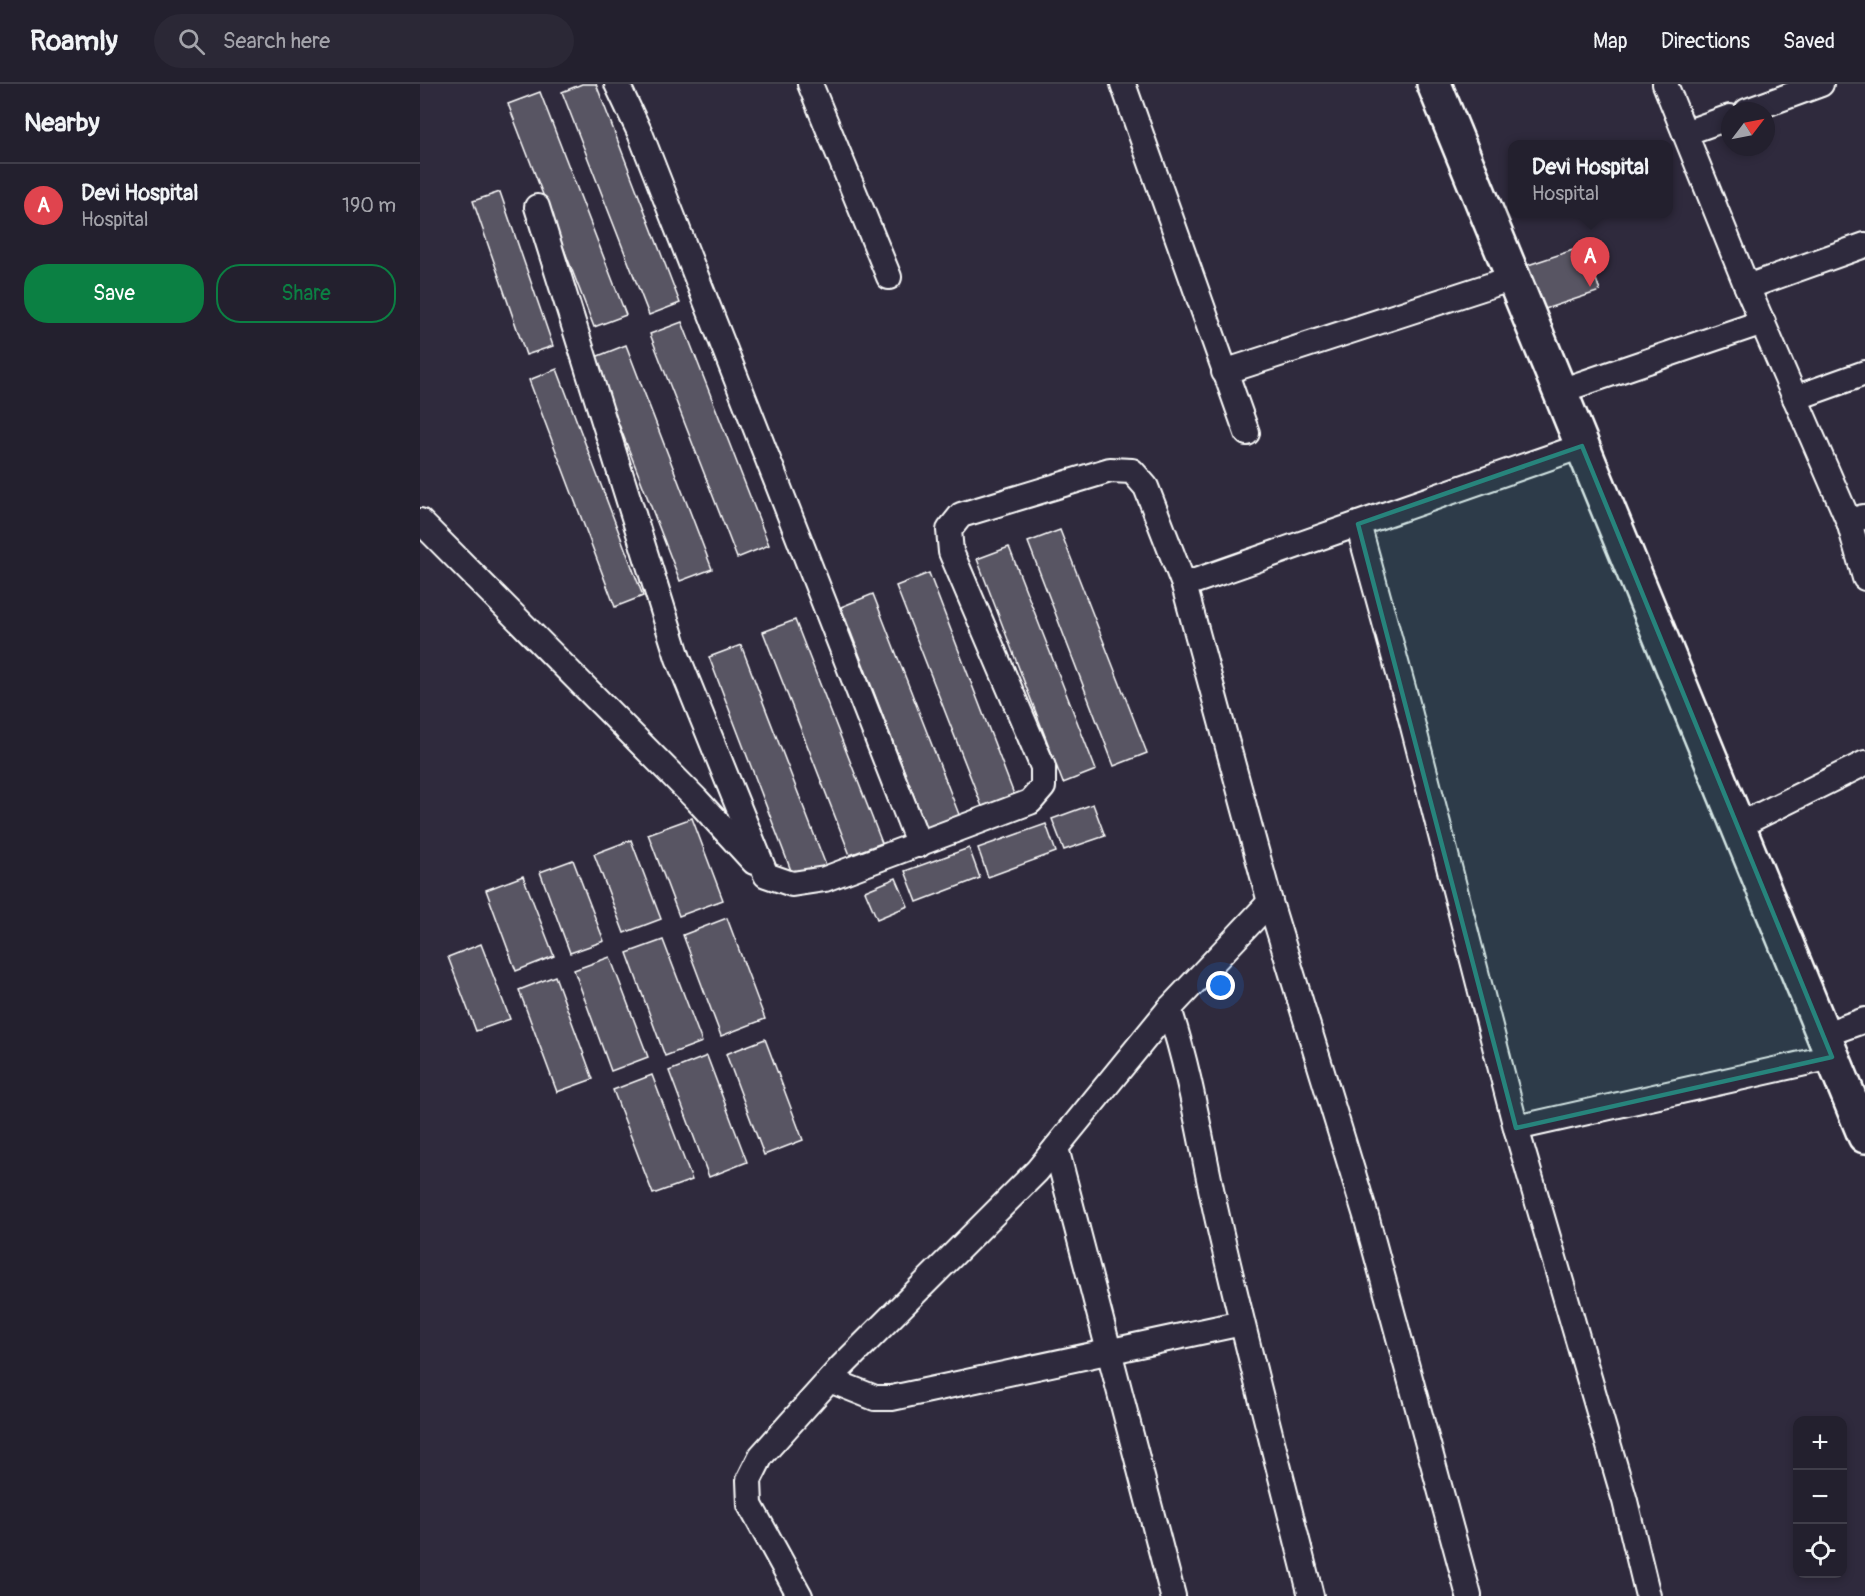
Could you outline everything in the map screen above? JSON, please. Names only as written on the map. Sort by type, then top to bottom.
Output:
[{"type":"street","points":[[617,84],[640,133],[919,845]]},
{"type":"street","points":[[810,84],[889,277]]},
{"type":"street","points":[[1123,84],[1247,433]]},
{"type":"street","points":[[1434,84],[1865,1136]]},
{"type":"street","points":[[1665,84],[1747,287],[1795,398],[1857,519],[1865,578]]},
{"type":"street","points":[[1772,102],[1821,84]]},
{"type":"street","points":[[1685,133],[1721,120]]},
{"type":"street","points":[[537,207],[678,658],[766,875]]},
{"type":"street","points":[[1747,287],[1865,245]]},
{"type":"street","points":[[1224,372],[1513,278]]},
{"type":"street","points":[[1560,392],[1762,322]]},
{"type":"street","points":[[1795,398],[1865,373]]},
{"type":"street","points":[[1184,585],[1582,446]]},
{"type":"street","points":[[420,521],[698,800],[766,875],[792,884],[825,879],[919,845],[1029,802],[1043,787],[1043,767],[951,552],[949,530],[961,515],[1110,470],[1131,471],[1146,487],[1184,585],[1270,902],[1366,1216],[1469,1596]]},
{"type":"street","points":[[1358,524],[1406,699],[1516,1128],[1625,1501],[1648,1596]]},
{"type":"street","points":[[1738,826],[1865,763]]},
{"type":"street","points":[[800,1596],[750,1505],[749,1480],[761,1456],[830,1380],[1037,1172],[1169,1009],[1270,902]]},
{"type":"street","points":[[1169,1009],[1182,1048],[1242,1323],[1311,1596]]},
{"type":"street","points":[[1516,1128],[1828,1046],[1865,1020]]},
{"type":"street","points":[[1056,1148],[1111,1351],[1173,1596]]},
{"type":"street","points":[[830,1380],[875,1398],[892,1398],[1242,1323]]},
{"type":"highlighted area","points":[[1582,446],[1832,1057],[1516,1128],[1358,524]]},
{"type":"building","points":[[582,84],[596,84],[680,303],[649,315],[562,92]]},
{"type":"building","points":[[540,92],[626,315],[594,327],[508,104]]},
{"type":"building","points":[[500,192],[553,346],[526,355],[473,201]]},
{"type":"building","points":[[1585,246],[1600,291],[1539,311],[1525,266]]},
{"type":"building","points":[[682,322],[769,545],[737,558],[650,334]]},
{"type":"building","points":[[626,345],[712,569],[680,581],[593,358]]},
{"type":"building","points":[[557,369],[643,596],[615,607],[529,380]]},
{"type":"building","points":[[1060,530],[1147,753],[1114,766],[1028,542]]},
{"type":"building","points":[[1009,547],[1096,770],[1063,783],[977,559]]},
{"type":"building","points":[[929,573],[1015,797],[983,809],[896,586]]},
{"type":"building","points":[[873,594],[960,817],[927,830],[841,607]]},
{"type":"building","points":[[795,620],[882,843],[850,855],[763,632]]},
{"type":"building","points":[[741,645],[827,868],[795,881],[709,657]]},
{"type":"building","points":[[1093,804],[1105,836],[1064,850],[1052,819]]},
{"type":"building","points":[[692,818],[723,900],[679,916],[648,834]]},
{"type":"building","points":[[1046,824],[1056,852],[988,877],[978,848]]},
{"type":"building","points":[[631,840],[661,919],[624,933],[594,854]]},
{"type":"building","points":[[969,848],[980,878],[917,902],[905,871]]},
{"type":"building","points":[[573,860],[604,941],[570,953],[540,872]]},
{"type":"building","points":[[523,876],[554,956],[516,971],[486,890]]},
{"type":"building","points":[[896,878],[908,906],[877,919],[865,891]]},
{"type":"building","points":[[727,918],[765,1019],[721,1036],[683,935]]},
{"type":"building","points":[[663,940],[702,1042],[665,1056],[627,953]]},
{"type":"building","points":[[481,944],[510,1019],[476,1031],[448,957]]},
{"type":"building","points":[[610,957],[648,1057],[611,1071],[574,970]]},
{"type":"building","points":[[555,976],[593,1079],[557,1092],[519,990]]},
{"type":"building","points":[[765,1039],[803,1140],[764,1155],[726,1054]]},
{"type":"building","points":[[707,1056],[747,1162],[709,1177],[669,1071]]},
{"type":"building","points":[[652,1075],[692,1180],[653,1194],[613,1090]]},
{"type":"place","name":"Devi Hospital","points":[[1590,287]]}]
